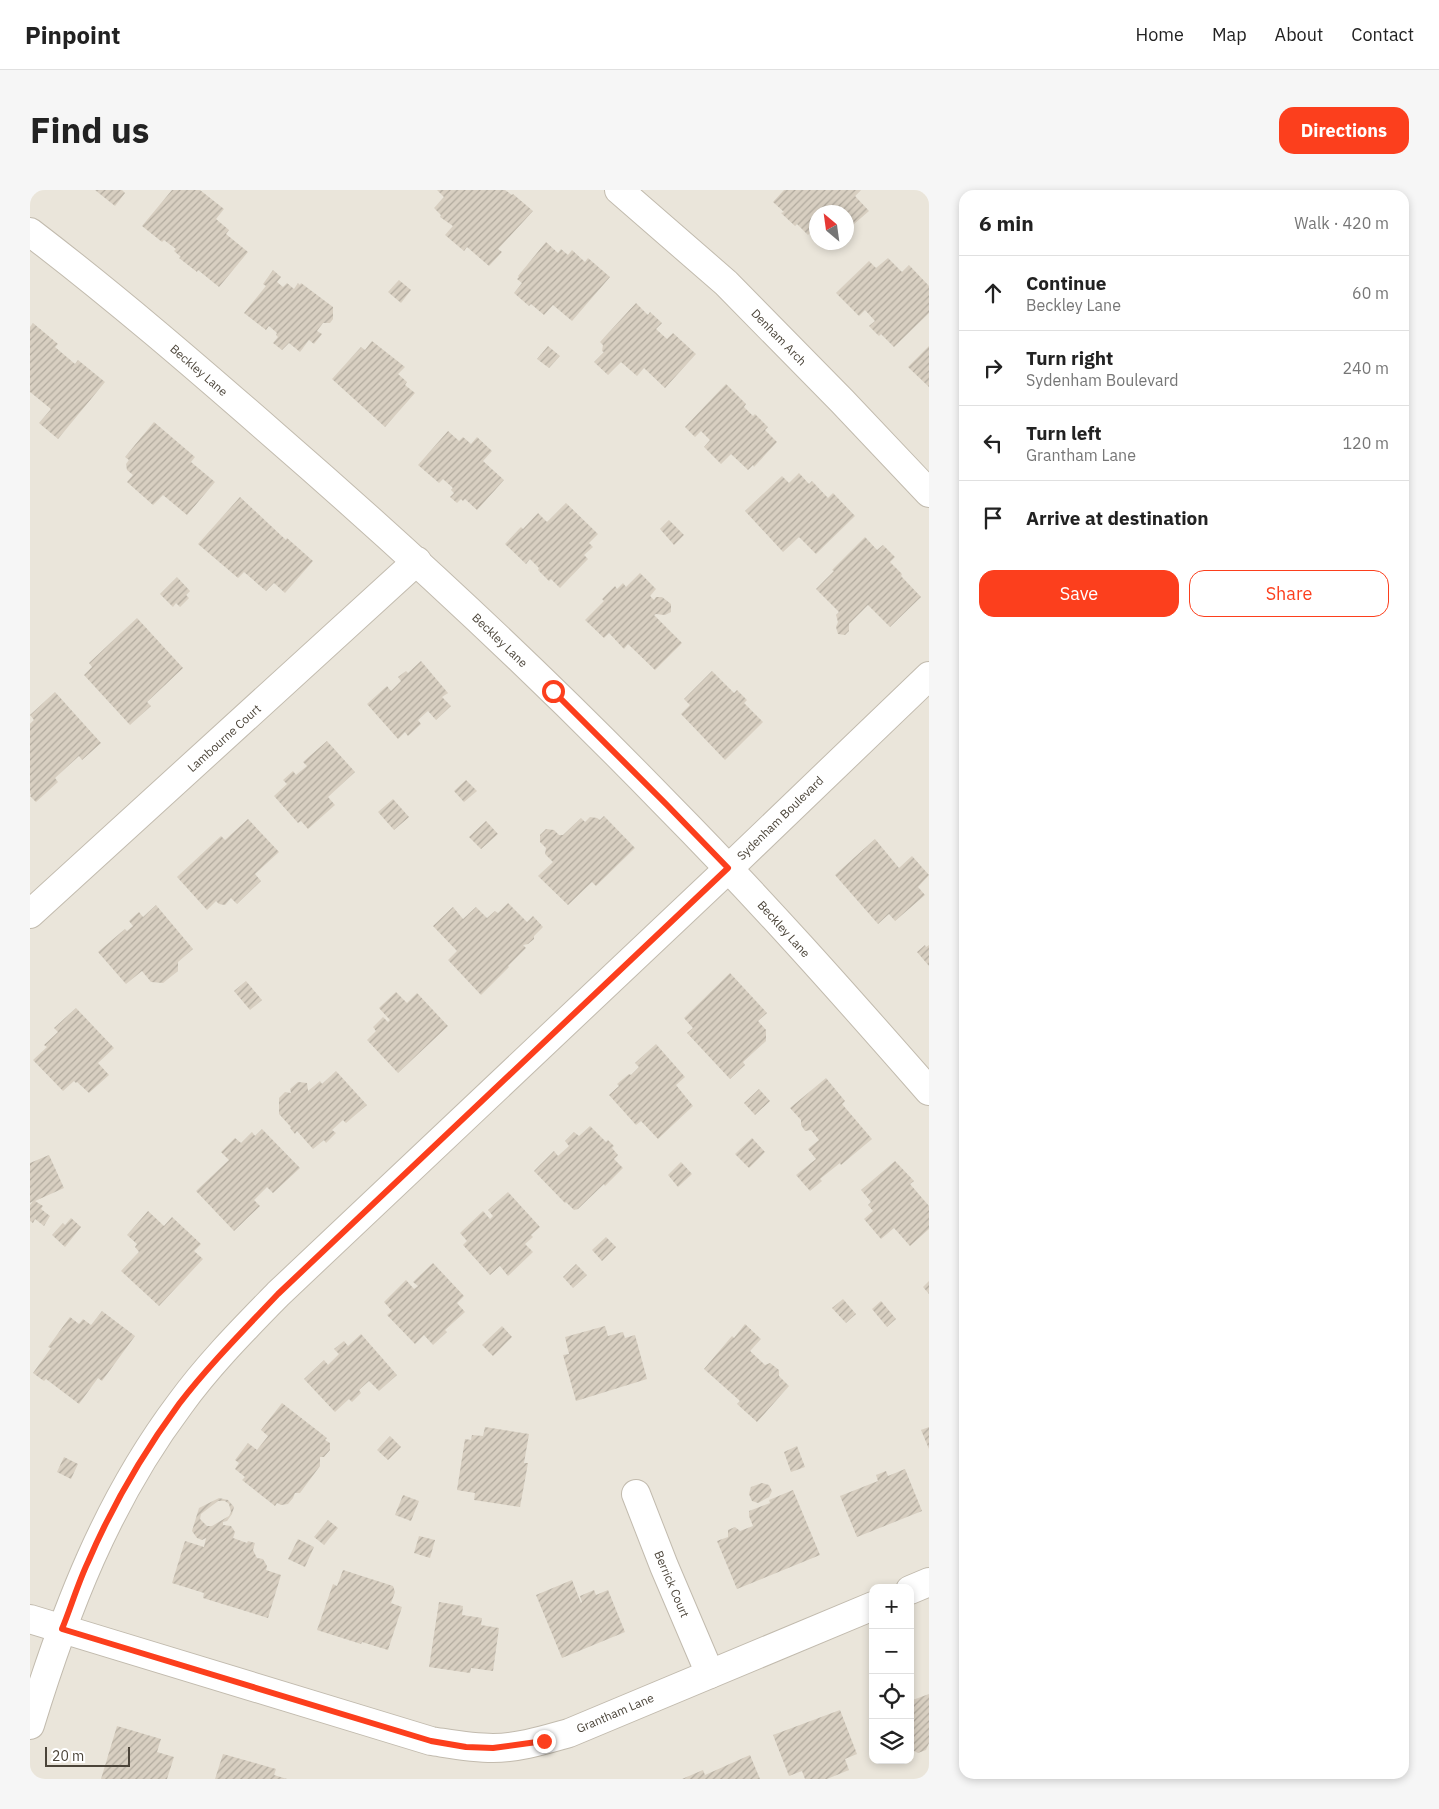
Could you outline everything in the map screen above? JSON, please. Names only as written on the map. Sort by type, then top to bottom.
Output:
[{"type":"street","name":"Denham Arch","points":[[620,190],[726,283],[929,493]]},
{"type":"street","name":"Beckley Lane","points":[[30,232],[180,353],[417,561],[560,698],[728,868],[929,1091]]},
{"type":"street","name":"Lambourne Court","points":[[30,914],[417,561]]},
{"type":"street","name":"Sydenham Boulevard","points":[[30,1725],[62,1629],[88,1562],[120,1497],[151,1445],[212,1363],[278,1294],[929,676]]},
{"type":"street","name":"Berrick Court","points":[[636,1494],[710,1674]]},
{"type":"street","points":[[914,1588],[929,1582]]},
{"type":"street","name":"Grantham Lane","points":[[30,1619],[431,1741],[493,1748],[544,1741],[569,1732],[869,1608]]},
{"type":"shaded area","points":[[30,190],[929,190],[929,1779],[30,1779]]},
{"type":"building","points":[[95,190],[122,190],[125,193],[115,206]]},
{"type":"building","points":[[172,190],[200,190],[224,209],[216,219],[229,230],[226,234],[248,252],[219,287],[179,258],[181,257],[174,251],[176,249],[164,240],[162,242],[142,226]]},
{"type":"building","points":[[437,190],[505,190],[513,194],[533,211],[498,249],[502,252],[489,266],[467,247],[464,251],[445,235],[453,226],[440,217],[441,215],[434,208],[444,197]]},
{"type":"building","points":[[784,190],[861,190],[855,196],[869,211],[854,224],[854,205],[809,205],[808,235],[797,224],[795,226],[781,213],[784,212],[773,202]]},
{"type":"building","points":[[546,242],[558,253],[561,249],[568,255],[572,250],[585,262],[588,258],[610,277],[572,321],[553,305],[544,315],[531,304],[529,306],[514,293],[522,283],[517,279],[518,276]]},
{"type":"building","points":[[888,258],[902,272],[909,265],[929,286],[929,313],[894,347],[881,334],[879,336],[869,326],[875,321],[865,310],[859,316],[836,293],[869,261],[876,268]]},
{"type":"building","points":[[273,270],[281,277],[277,282],[283,287],[287,283],[294,289],[298,283],[300,285],[301,283],[333,307],[333,319],[330,323],[323,323],[317,331],[322,334],[314,344],[309,340],[300,352],[289,343],[282,350],[273,343],[278,337],[277,333],[269,326],[266,330],[244,313],[266,286],[263,284]]},
{"type":"building","points":[[399,280],[411,290],[401,303],[388,292]]},
{"type":"building","points":[[636,303],[648,315],[650,312],[662,323],[656,329],[667,339],[673,333],[696,354],[665,388],[644,368],[637,376],[621,362],[608,375],[594,362],[604,352],[602,351],[603,345],[600,342]]},
{"type":"building","points":[[33,323],[58,344],[55,347],[75,364],[78,360],[105,382],[58,439],[39,423],[51,409],[30,392],[30,327]]},
{"type":"building","points":[[372,341],[405,367],[398,374],[407,382],[405,385],[415,393],[385,427],[332,379],[361,347],[365,350]]},
{"type":"building","points":[[548,346],[560,356],[549,368],[537,359]]},
{"type":"building","points":[[929,346],[929,387],[908,367]]},
{"type":"building","points":[[726,384],[746,404],[744,407],[753,416],[755,414],[768,427],[765,430],[777,442],[754,467],[753,465],[748,470],[731,454],[721,464],[704,447],[710,440],[701,431],[695,437],[685,427]]},
{"type":"building","points":[[154,422],[195,457],[191,462],[215,482],[187,515],[163,495],[153,505],[127,482],[133,475],[127,470],[126,464],[129,460],[125,457]]},
{"type":"building","points":[[448,431],[459,441],[463,437],[471,444],[477,437],[492,451],[483,461],[504,480],[477,510],[465,499],[463,501],[461,499],[457,503],[450,497],[454,493],[451,490],[453,488],[443,479],[439,483],[418,465]]},
{"type":"building","points":[[799,473],[809,484],[812,481],[828,498],[833,493],[855,516],[816,554],[799,537],[783,552],[745,511],[782,476],[789,483]]},
{"type":"building","points":[[240,497],[286,540],[287,538],[313,561],[285,593],[274,583],[266,591],[244,572],[238,578],[198,544]]},
{"type":"building","points":[[566,503],[598,534],[589,543],[593,547],[584,555],[588,559],[560,588],[551,579],[549,581],[530,559],[526,564],[505,544],[538,513],[547,522]]},
{"type":"building","points":[[669,520],[684,535],[674,545],[660,529]]},
{"type":"building","points":[[865,537],[877,550],[883,545],[895,557],[890,562],[921,597],[890,627],[868,605],[849,624],[849,631],[845,635],[838,634],[836,615],[839,612],[816,589]]},
{"type":"building","points":[[640,573],[656,589],[650,596],[654,600],[656,597],[662,597],[671,604],[671,612],[665,615],[654,615],[682,643],[655,670],[628,644],[624,649],[609,633],[604,638],[585,620],[604,601],[602,599],[615,586],[617,589],[623,583],[626,587]]},
{"type":"building","points":[[177,577],[190,591],[186,595],[189,598],[180,607],[176,603],[173,607],[160,594]]},
{"type":"building","points":[[137,618],[183,668],[147,702],[151,706],[130,725],[84,675],[92,667],[89,663]]},
{"type":"building","points":[[421,661],[448,693],[442,697],[451,706],[436,720],[428,711],[418,720],[421,724],[408,736],[405,732],[398,739],[367,704],[387,686],[391,691],[401,681],[398,677],[406,671],[408,673]]},
{"type":"building","points":[[712,671],[734,693],[737,690],[747,700],[744,703],[763,722],[725,760],[681,714],[690,705],[684,699]]},
{"type":"building","points":[[55,692],[101,743],[82,760],[79,756],[55,778],[58,782],[36,802],[30,796],[30,724],[34,720],[30,715]]},
{"type":"building","points":[[327,741],[355,772],[328,797],[335,805],[308,829],[301,821],[298,823],[274,796],[287,784],[283,780],[293,771],[296,775],[307,766],[303,762]]},
{"type":"building","points":[[466,780],[477,791],[464,802],[454,791]]},
{"type":"building","points":[[393,799],[409,817],[394,830],[378,812]]},
{"type":"building","points":[[604,816],[635,848],[596,886],[592,882],[568,905],[538,876],[553,862],[545,854],[546,848],[540,842],[540,835],[546,829],[554,830],[559,835],[563,835],[581,818],[585,822],[590,817],[600,820]]},
{"type":"building","points":[[248,819],[279,852],[255,874],[261,881],[237,904],[231,898],[225,905],[219,904],[216,901],[207,910],[177,877],[221,836],[225,840]]},
{"type":"building","points":[[486,821],[498,834],[481,849],[469,837]]},
{"type":"building","points":[[875,839],[899,868],[912,856],[929,875],[918,887],[925,895],[895,921],[889,914],[878,924],[835,875]]},
{"type":"building","points":[[508,903],[527,922],[533,916],[543,927],[534,936],[534,939],[528,944],[523,945],[526,948],[481,995],[448,960],[457,951],[433,926],[453,907],[463,919],[476,907],[487,918],[495,911],[498,913]]},
{"type":"building","points":[[156,905],[193,949],[178,962],[178,971],[163,983],[151,982],[142,971],[126,984],[98,952],[125,929],[127,931],[133,926],[129,921],[139,912],[143,917]]},
{"type":"building","points":[[925,945],[926,947],[929,945],[929,966],[917,952]]},
{"type":"building","points":[[730,973],[767,1013],[758,1021],[766,1030],[766,1041],[743,1062],[745,1065],[730,1079],[687,1033],[693,1028],[684,1018]]},
{"type":"building","points":[[246,981],[262,1000],[250,1010],[234,991]]},
{"type":"building","points":[[396,992],[407,1003],[417,993],[448,1026],[398,1073],[367,1040],[376,1031],[373,1027],[383,1017],[388,1022],[390,1020],[379,1008]]},
{"type":"building","points":[[76,1008],[114,1048],[98,1063],[109,1075],[89,1093],[74,1081],[63,1091],[33,1060],[47,1047],[44,1045],[58,1032],[54,1028]]},
{"type":"building","points":[[656,1044],[685,1077],[676,1085],[693,1106],[658,1139],[641,1121],[636,1125],[609,1095],[619,1086],[617,1084],[639,1067],[635,1063]]},
{"type":"building","points":[[336,1071],[367,1105],[346,1123],[343,1120],[332,1130],[336,1133],[326,1143],[324,1140],[313,1149],[297,1131],[295,1134],[279,1114],[279,1098],[285,1092],[291,1093],[290,1089],[298,1082],[307,1083],[308,1091],[320,1081],[322,1084]]},
{"type":"building","points":[[826,1078],[845,1101],[842,1104],[872,1139],[841,1165],[840,1163],[820,1179],[822,1181],[810,1191],[796,1175],[816,1159],[808,1149],[819,1140],[811,1130],[805,1131],[801,1125],[801,1120],[790,1108]]},
{"type":"building","points":[[759,1089],[770,1101],[755,1115],[744,1103]]},
{"type":"building","points":[[590,1126],[606,1142],[608,1140],[614,1146],[612,1148],[618,1155],[614,1159],[623,1168],[605,1186],[604,1184],[578,1209],[574,1210],[534,1171],[554,1151],[558,1156],[569,1146],[565,1141],[574,1132],[579,1136]]},
{"type":"building","points":[[262,1129],[300,1168],[273,1193],[267,1187],[254,1200],[260,1206],[234,1231],[196,1191],[229,1160],[221,1152],[235,1138],[241,1143],[252,1132],[255,1136]]},
{"type":"building","points":[[752,1138],[765,1152],[749,1168],[735,1154]]},
{"type":"building","points":[[49,1155],[64,1188],[35,1201],[43,1206],[41,1209],[50,1216],[44,1226],[35,1219],[33,1223],[30,1221],[30,1205],[33,1201],[30,1203],[30,1163]]},
{"type":"building","points":[[895,1161],[914,1181],[910,1184],[929,1206],[929,1229],[910,1246],[894,1228],[881,1239],[864,1219],[873,1211],[868,1205],[871,1202],[861,1190]]},
{"type":"building","points":[[681,1162],[692,1174],[678,1187],[668,1175]]},
{"type":"building","points":[[508,1192],[540,1227],[525,1244],[533,1252],[508,1276],[500,1266],[490,1275],[463,1245],[467,1241],[460,1233],[483,1211],[490,1219],[493,1216],[488,1210]]},
{"type":"building","points":[[148,1211],[164,1226],[172,1217],[201,1244],[194,1251],[203,1259],[159,1306],[121,1271],[139,1252],[135,1247],[137,1244],[127,1235]]},
{"type":"building","points":[[71,1218],[81,1227],[65,1247],[52,1235],[63,1223],[65,1225]]},
{"type":"building","points":[[606,1237],[616,1247],[602,1261],[592,1250]]},
{"type":"building","points":[[433,1263],[464,1296],[457,1303],[465,1312],[445,1330],[447,1332],[433,1345],[424,1335],[415,1344],[387,1315],[392,1311],[384,1302],[406,1280],[414,1289],[418,1286],[413,1282]]},
{"type":"building","points":[[576,1264],[587,1275],[573,1288],[563,1277]]},
{"type":"building","points":[[929,1281],[929,1294],[923,1287]]},
{"type":"building","points":[[843,1299],[856,1314],[846,1323],[832,1308]]},
{"type":"building","points":[[881,1301],[896,1319],[887,1327],[872,1309]]},
{"type":"building","points":[[102,1311],[135,1336],[102,1381],[98,1378],[79,1404],[46,1379],[44,1381],[33,1373],[51,1348],[48,1347],[70,1317],[79,1324],[83,1319],[91,1325]]},
{"type":"building","points":[[745,1324],[761,1339],[750,1351],[765,1365],[770,1363],[779,1370],[779,1376],[789,1386],[757,1422],[737,1404],[740,1401],[704,1369],[732,1336],[734,1338]]},
{"type":"building","points":[[502,1326],[512,1337],[493,1356],[482,1345]]},
{"type":"building","points":[[605,1326],[608,1336],[623,1332],[625,1338],[635,1335],[647,1379],[576,1401],[563,1355],[569,1354],[565,1337]]},
{"type":"building","points":[[361,1334],[397,1375],[379,1391],[369,1381],[359,1390],[361,1393],[352,1402],[349,1399],[335,1412],[304,1379],[324,1360],[328,1365],[339,1354],[334,1349],[344,1341],[348,1346]]},
{"type":"building","points":[[282,1403],[327,1438],[325,1440],[330,1443],[330,1450],[324,1457],[320,1457],[320,1466],[300,1493],[295,1493],[288,1504],[281,1505],[277,1503],[275,1506],[242,1480],[245,1477],[235,1469],[239,1463],[235,1460],[248,1443],[257,1450],[268,1436],[261,1430]]},
{"type":"building","points":[[485,1427],[529,1434],[524,1463],[528,1463],[520,1507],[474,1500],[475,1493],[457,1490],[465,1439],[471,1440],[472,1435],[483,1436]]},
{"type":"building","points":[[929,1427],[929,1449],[921,1430]]},
{"type":"building","points":[[390,1436],[401,1447],[388,1460],[377,1450]]},
{"type":"building","points":[[797,1446],[805,1467],[791,1472],[784,1452]]},
{"type":"building","points":[[64,1457],[78,1464],[71,1479],[57,1472]]},
{"type":"building","points":[[905,1469],[922,1511],[857,1537],[840,1496],[878,1481],[876,1475],[886,1471],[888,1476]]},
{"type":"building","points":[[762,1483],[769,1485],[772,1491],[769,1497],[758,1503],[752,1501],[749,1494],[751,1487]]},
{"type":"building","points":[[793,1490],[820,1555],[737,1589],[717,1541],[728,1537],[728,1530],[735,1527],[740,1531],[753,1526],[749,1511],[770,1503],[769,1500]]},
{"type":"building","points":[[403,1495],[419,1501],[411,1521],[395,1515]]},
{"type":"building","points":[[219,1498],[228,1500],[234,1507],[232,1514],[227,1521],[223,1522],[223,1525],[231,1526],[235,1532],[233,1538],[247,1543],[248,1541],[255,1543],[253,1550],[257,1558],[263,1559],[267,1566],[266,1570],[281,1575],[268,1618],[203,1598],[204,1593],[172,1583],[185,1541],[204,1547],[206,1538],[202,1540],[197,1538],[192,1531],[199,1508]],"holes":[[[218,1501],[225,1501],[229,1504],[231,1512],[229,1516],[212,1526],[207,1526],[200,1519],[201,1514]]]},
{"type":"building","points":[[328,1520],[338,1528],[324,1545],[314,1537]]},
{"type":"building","points":[[419,1536],[435,1540],[430,1558],[414,1553]]},
{"type":"building","points":[[298,1539],[314,1547],[305,1567],[288,1559]]},
{"type":"building","points":[[343,1570],[393,1586],[395,1592],[391,1603],[402,1607],[388,1650],[362,1642],[361,1644],[317,1630],[333,1584],[337,1586]]},
{"type":"building","points":[[572,1580],[581,1603],[580,1596],[594,1590],[596,1595],[608,1590],[625,1632],[562,1658],[536,1595]]},
{"type":"building","points":[[439,1602],[463,1606],[462,1615],[482,1618],[481,1625],[499,1628],[493,1671],[471,1668],[470,1673],[429,1667]]},
{"type":"building","points":[[929,1694],[929,1743],[926,1750],[918,1753],[914,1751],[914,1700]]},
{"type":"building","points":[[840,1710],[857,1754],[845,1759],[849,1770],[827,1779],[805,1779],[802,1771],[789,1776],[773,1735]]},
{"type":"building","points":[[117,1726],[161,1739],[157,1752],[174,1757],[167,1779],[101,1779]]},
{"type":"building","points":[[223,1754],[276,1769],[274,1775],[287,1779],[215,1779]]},
{"type":"building","points":[[750,1755],[760,1779],[682,1779],[703,1770],[705,1775]]},
{"type":"route","points":[[544,1741],[493,1748],[466,1747],[431,1741],[62,1629],[88,1562],[120,1497],[151,1445],[212,1363],[278,1294],[728,868],[553,691]]}]
